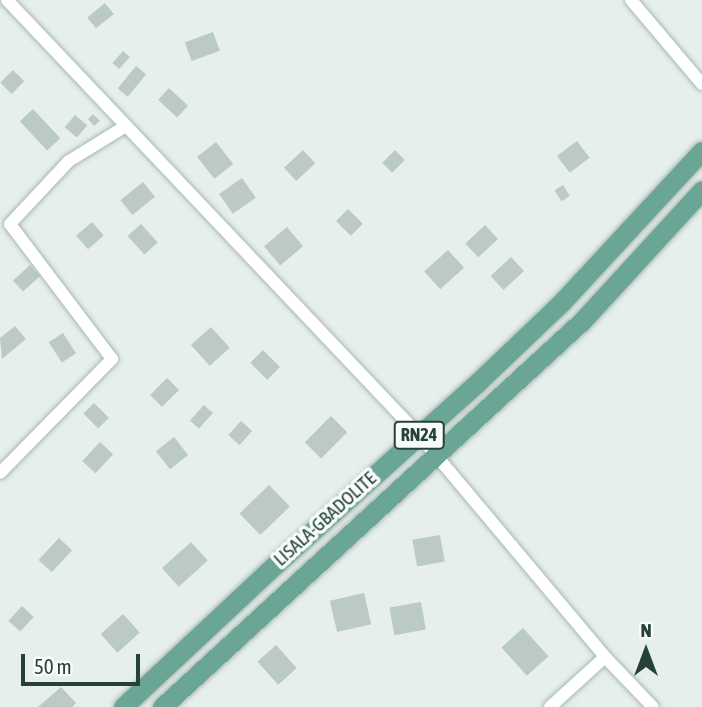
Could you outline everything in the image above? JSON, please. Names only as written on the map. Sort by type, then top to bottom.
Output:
[{"type":"main road","name":"LISALA-GBADOLITE","points":[[123,707],[561,303],[702,151]]},
{"type":"main road","name":"LISALA-GBADOLITE","points":[[162,707],[583,320],[702,190]]},
{"type":"street","points":[[7,0],[419,435],[605,657],[653,707]]},
{"type":"street","points":[[631,0],[655,25],[702,84]]},
{"type":"street","points":[[0,473],[111,359],[5,228],[69,161],[126,126]]},
{"type":"street","points":[[550,707],[605,657]]},
{"type":"building","points":[[105,3],[114,14],[96,28],[87,17]]},
{"type":"building","points":[[213,32],[220,51],[192,61],[185,42]]},
{"type":"building","points":[[123,51],[130,57],[119,69],[113,63]]},
{"type":"building","points":[[136,66],[146,74],[128,97],[118,89]]},
{"type":"building","points":[[13,70],[24,81],[12,94],[0,83]]},
{"type":"building","points":[[169,88],[188,106],[177,117],[158,100]]},
{"type":"building","points":[[33,109],[60,138],[47,151],[20,121]]},
{"type":"building","points":[[93,114],[100,121],[94,126],[88,119]]},
{"type":"building","points":[[75,115],[87,125],[77,138],[65,127]]},
{"type":"building","points":[[577,141],[590,158],[570,173],[557,156]]},
{"type":"building","points":[[216,142],[233,164],[214,179],[197,157]]},
{"type":"building","points":[[303,150],[315,163],[296,181],[284,168]]},
{"type":"building","points":[[395,150],[405,160],[392,173],[382,163]]},
{"type":"building","points":[[242,178],[256,198],[233,214],[219,194]]},
{"type":"building","points":[[143,182],[155,197],[132,215],[120,200]]},
{"type":"building","points":[[563,185],[570,196],[561,201],[555,190]]},
{"type":"building","points":[[348,209],[363,224],[351,236],[336,221]]},
{"type":"building","points":[[92,222],[104,236],[88,249],[76,236]]},
{"type":"building","points":[[141,224],[158,243],[144,255],[128,236]]},
{"type":"building","points":[[485,225],[498,239],[478,257],[465,243]]},
{"type":"building","points":[[287,227],[303,246],[280,265],[264,246]]},
{"type":"building","points":[[448,250],[464,268],[440,289],[424,271]]},
{"type":"building","points":[[511,257],[524,271],[503,290],[491,276]]},
{"type":"building","points":[[30,265],[40,276],[23,292],[13,280]]},
{"type":"building","points":[[15,326],[26,339],[2,359],[0,338]]},
{"type":"building","points":[[211,327],[230,348],[210,366],[191,345]]},
{"type":"building","points":[[63,333],[76,353],[62,362],[49,342]]},
{"type":"building","points":[[263,350],[280,367],[267,380],[250,363]]},
{"type":"building","points":[[167,378],[179,390],[162,407],[150,395]]},
{"type":"building","points":[[94,403],[109,418],[98,428],[83,414]]},
{"type":"building","points":[[204,405],[213,413],[199,429],[190,421]]},
{"type":"building","points":[[331,416],[347,432],[321,458],[305,442]]},
{"type":"building","points":[[241,421],[252,431],[239,445],[228,435]]},
{"type":"building","points":[[174,437],[188,455],[170,469],[156,451]]},
{"type":"building","points":[[100,442],[113,454],[95,473],[82,461]]},
{"type":"building","points":[[269,485],[290,507],[260,535],[240,513]]},
{"type":"building","points":[[440,535],[445,562],[417,566],[412,540]]},
{"type":"building","points":[[59,538],[72,550],[52,572],[39,560]]},
{"type":"building","points":[[191,542],[208,561],[179,587],[162,568]]},
{"type":"building","points":[[364,593],[371,624],[337,632],[330,601]]},
{"type":"building","points":[[421,602],[426,630],[394,635],[389,608]]},
{"type":"building","points":[[22,606],[34,617],[20,632],[8,621]]},
{"type":"building","points":[[123,614],[140,633],[117,653],[101,634]]},
{"type":"building","points":[[523,628],[548,656],[527,676],[501,647]]},
{"type":"building","points":[[276,645],[297,668],[278,685],[257,662]]},
{"type":"building","points":[[61,687],[76,703],[72,707],[38,707]]}]
